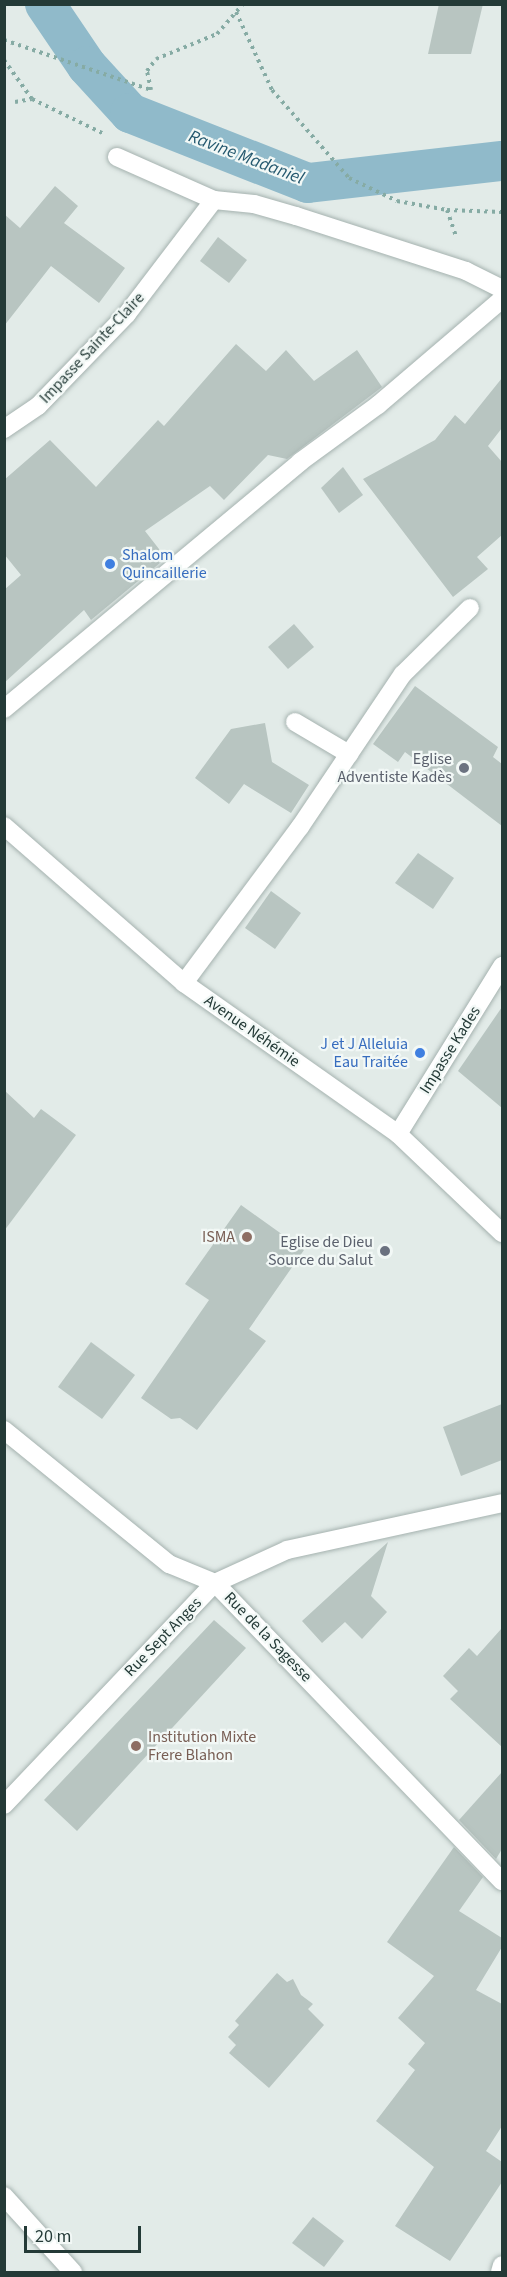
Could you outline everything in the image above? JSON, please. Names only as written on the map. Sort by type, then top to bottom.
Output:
[{"type":"street","points":[[117,157],[214,200],[254,204],[466,271],[502,289]]},
{"type":"street","name":"Impasse Sainte-Claire","points":[[4,429],[38,406],[127,314],[214,200]]},
{"type":"street","points":[[4,709],[300,462],[378,405],[502,299]]},
{"type":"street","points":[[184,983],[349,754],[403,674],[470,608]]},
{"type":"street","points":[[295,722],[349,754]]},
{"type":"street","name":"Avenue Néhémie","points":[[4,826],[184,983],[398,1134],[502,1233]]},
{"type":"street","name":"Impasse Kades","points":[[398,1134],[502,966]]},
{"type":"street","name":"Rue de la Sagesse","points":[[4,1430],[169,1564],[215,1583],[502,1881]]},
{"type":"street","name":"Rue Sept Anges","points":[[4,1805],[215,1583],[287,1550],[502,1503]]},
{"type":"street","points":[[4,2196],[66,2270]]},
{"type":"street","points":[[500,2272],[502,2265]]},
{"type":"path","points":[[4,40],[151,90],[147,70],[156,59],[217,34],[243,4]]},
{"type":"path","points":[[236,12],[272,90],[348,178],[397,201],[447,210],[502,212]]},
{"type":"path","points":[[4,60],[32,99]]},
{"type":"path","points":[[447,210],[466,271]]},
{"type":"building","points":[[439,4],[483,4],[471,54],[428,54]]},
{"type":"building","points":[[55,186],[78,206],[64,223],[125,268],[99,303],[51,266],[4,326],[4,214],[20,228]]},
{"type":"building","points":[[218,237],[247,260],[229,283],[200,261]]},
{"type":"building","points":[[236,344],[266,371],[286,350],[314,381],[357,350],[382,387],[287,459],[268,455],[224,500],[210,486],[145,531],[166,558],[91,620],[84,610],[4,683],[4,590],[21,575],[4,554],[4,480],[50,440],[96,487],[158,420],[164,426]]},
{"type":"building","points":[[502,378],[502,428],[488,446],[502,462],[502,535],[477,557],[488,569],[453,597],[363,479],[435,440],[455,415],[465,424]]},
{"type":"building","points":[[343,467],[363,495],[339,513],[321,488]]},
{"type":"building","points":[[294,624],[314,647],[288,669],[268,647]]},
{"type":"building","points":[[415,686],[498,747],[493,757],[502,764],[502,826],[405,752],[398,762],[373,744]]},
{"type":"building","points":[[265,723],[272,762],[309,785],[291,813],[244,784],[229,804],[195,778],[231,729]]},
{"type":"building","points":[[418,853],[454,878],[433,909],[395,883]]},
{"type":"building","points":[[271,891],[301,913],[275,949],[245,928]]},
{"type":"building","points":[[502,1007],[502,1108],[458,1071]]},
{"type":"building","points":[[4,1090],[34,1118],[41,1109],[76,1135],[4,1231]]},
{"type":"building","points":[[241,1205],[304,1250],[249,1329],[266,1341],[197,1430],[180,1418],[171,1419],[141,1398],[209,1300],[185,1284]]},
{"type":"building","points":[[91,1342],[135,1375],[102,1419],[58,1387]]},
{"type":"building","points":[[502,1404],[502,1460],[461,1476],[443,1427]]},
{"type":"building","points":[[388,1542],[371,1596],[387,1612],[362,1639],[345,1622],[322,1643],[302,1621]]},
{"type":"building","points":[[214,1620],[246,1648],[77,1831],[44,1800]]},
{"type":"building","points":[[502,1628],[502,1747],[450,1699],[458,1691],[443,1676],[469,1648],[477,1656]]},
{"type":"building","points":[[502,1772],[502,1849],[496,1859],[459,1820]]},
{"type":"building","points":[[454,1847],[483,1877],[459,1911],[502,1938],[502,1947],[476,1990],[502,2004],[502,2126],[486,2151],[502,2162],[502,2182],[450,2261],[395,2226],[434,2167],[376,2121],[415,2070],[408,2064],[425,2043],[398,2018],[434,1976],[387,1942]]},
{"type":"building","points":[[277,1973],[287,1982],[293,1979],[301,1995],[313,2004],[308,2009],[324,2025],[269,2088],[229,2053],[236,2045],[228,2037],[239,2025],[235,2021]]},
{"type":"building","points":[[313,2217],[344,2241],[324,2267],[292,2243]]},
{"type":"waterway","name":"Ravine Madaniel","points":[[45,4],[87,66],[130,113],[308,183],[502,161]]},
{"type":"place","name":"Shalom Quincaillerie","points":[[110,564]]},
{"type":"place","name":"Eglise Adventiste Kadès","points":[[464,768]]},
{"type":"place","name":"J et J Alleluia Eau Traitée","points":[[420,1053]]},
{"type":"place","name":"ISMA","points":[[247,1237]]},
{"type":"place","name":"Eglise de Dieu Source du Salut","points":[[385,1251]]},
{"type":"place","name":"Institution Mixte Frere Blahon","points":[[136,1746]]}]
